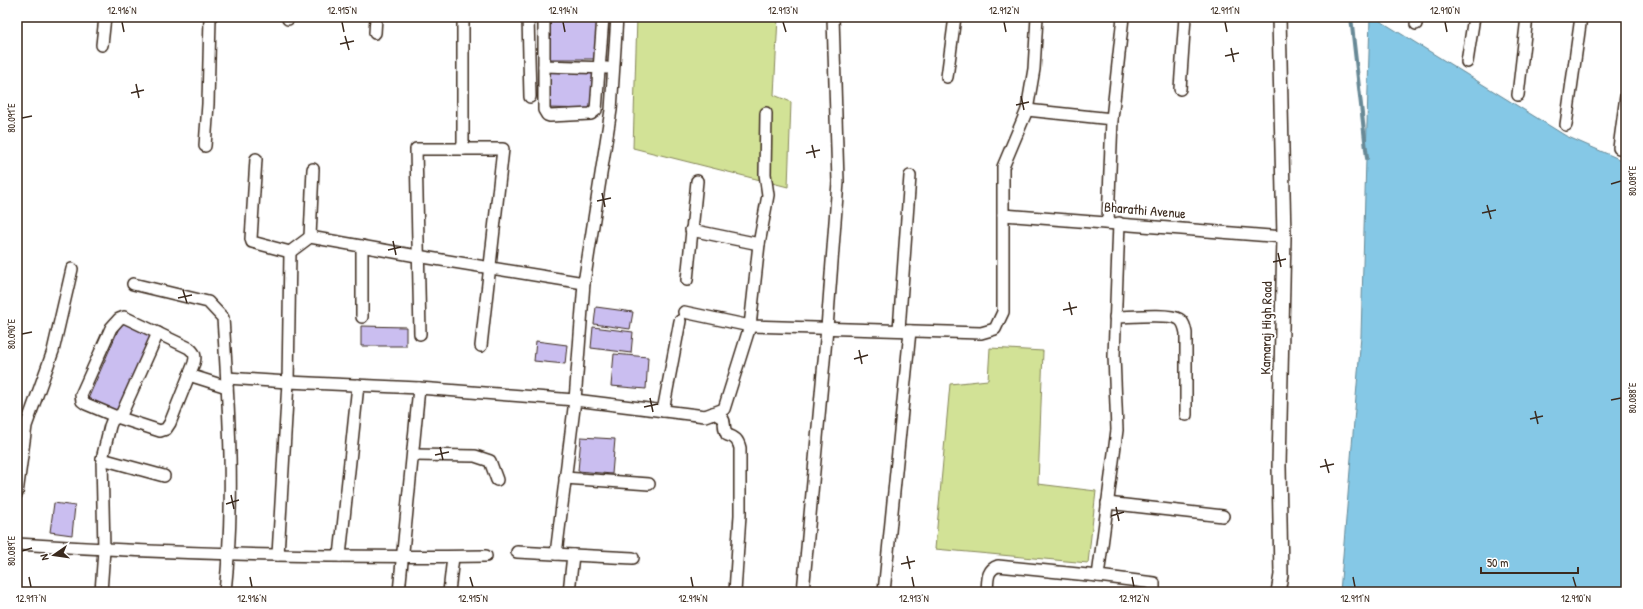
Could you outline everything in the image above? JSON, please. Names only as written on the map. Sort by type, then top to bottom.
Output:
[{"type":"street","points":[[102,45],[105,17]]},
{"type":"street","points":[[205,146],[208,104],[210,17]]},
{"type":"street","points":[[376,17],[376,33]]},
{"type":"street","points":[[462,148],[464,17]]},
{"type":"street","points":[[528,17],[530,97]]},
{"type":"street","points":[[544,17],[544,110],[547,115],[550,116],[591,114],[597,107],[604,17]]},
{"type":"street","points":[[556,554],[575,400],[584,283],[611,110],[617,17]]},
{"type":"street","points":[[803,592],[827,328],[838,182],[833,17]]},
{"type":"street","points":[[947,77],[955,17]]},
{"type":"street","points":[[663,411],[682,317],[750,326],[981,333],[995,329],[1003,312],[1003,167],[1027,110],[1034,69],[1037,17]]},
{"type":"street","points":[[1098,576],[1117,430],[1114,356],[1115,317],[1112,119],[1122,17]]},
{"type":"street","points":[[1180,89],[1185,17]]},
{"type":"street","name":"Kamaraj High Road","points":[[1278,592],[1281,575],[1279,466],[1284,236],[1279,17]]},
{"type":"street","points":[[1467,62],[1474,17]]},
{"type":"street","points":[[1518,95],[1527,17]]},
{"type":"street","points":[[1566,125],[1581,17]]},
{"type":"street","points":[[544,66],[613,68]]},
{"type":"street","points":[[1619,148],[1626,96]]},
{"type":"street","points":[[1027,110],[1112,119]]},
{"type":"street","points":[[189,375],[227,382],[288,382],[419,388],[575,400],[705,416],[724,409],[750,326],[760,244],[768,195],[765,174],[766,113]]},
{"type":"street","points":[[420,334],[417,256],[416,149],[503,149],[481,346]]},
{"type":"street","points":[[256,159],[251,240],[254,244],[290,252],[310,237],[490,269],[584,283]]},
{"type":"street","points":[[310,237],[313,169]]},
{"type":"street","points":[[884,592],[905,330],[910,176]]},
{"type":"street","points":[[687,280],[697,181]]},
{"type":"street","name":"Bharathi Avenue","points":[[1003,215],[1284,236]]},
{"type":"street","points":[[692,230],[760,244]]},
{"type":"street","points":[[362,246],[362,317]]},
{"type":"street","points":[[278,555],[288,382],[290,252]]},
{"type":"street","points":[[17,492],[26,426],[53,351],[72,269]]},
{"type":"street","points":[[133,284],[208,302],[223,318],[231,492],[229,553],[225,592]]},
{"type":"street","points":[[1115,317],[1169,316],[1179,319],[1184,326],[1186,333],[1186,415]]},
{"type":"street","points":[[124,317],[158,334],[193,351],[196,356],[170,424],[166,429],[160,431],[153,430],[117,417],[82,401],[81,395],[111,328],[119,319],[124,317]]},
{"type":"street","points":[[101,592],[104,550],[102,459],[112,421],[122,413],[158,334]]},
{"type":"street","points":[[340,556],[358,385]]},
{"type":"street","points":[[399,592],[419,388]]},
{"type":"street","points":[[713,413],[722,417],[725,421],[724,430],[727,435],[734,437],[739,442],[740,448],[740,515],[735,592]]},
{"type":"street","points":[[413,455],[475,456],[490,461],[497,480]]},
{"type":"street","points":[[102,459],[164,476]]},
{"type":"street","points":[[565,478],[649,484]]},
{"type":"street","points":[[1107,503],[1223,516]]},
{"type":"street","points":[[17,544],[104,550],[278,555],[403,558],[486,556]]},
{"type":"street","points":[[517,552],[633,558]]},
{"type":"street","points":[[569,592],[573,555]]},
{"type":"street","points":[[449,592],[453,557]]},
{"type":"street","points":[[987,592],[988,574],[992,568],[998,566],[1154,583],[1154,592]]},
{"type":"green space","points":[[637,17],[778,17],[774,95],[791,102],[788,187],[633,148]]},
{"type":"green space","points":[[990,348],[1043,351],[1038,484],[1096,491],[1088,563],[935,549],[950,384],[988,380]]},
{"type":"water","points":[[1370,17],[1374,17],[1566,136],[1626,162],[1626,592],[1340,592],[1361,336]]},
{"type":"building","points":[[545,17],[599,17],[599,59],[545,59]]},
{"type":"building","points":[[547,69],[596,71],[596,109],[546,108]]},
{"type":"building","points":[[596,307],[633,312],[630,329],[594,324]]},
{"type":"building","points":[[122,321],[153,335],[118,412],[88,399]]},
{"type":"building","points":[[361,326],[406,327],[406,346],[361,346]]},
{"type":"building","points":[[593,327],[633,332],[631,353],[591,348]]},
{"type":"building","points":[[536,341],[567,345],[565,364],[534,361]]},
{"type":"building","points":[[614,354],[648,357],[646,389],[611,386]]},
{"type":"building","points":[[581,437],[615,439],[612,474],[578,471]]},
{"type":"building","points":[[54,503],[75,506],[72,535],[50,532]]},
{"type":"waterway","points":[[1351,17],[1367,158]]}]
